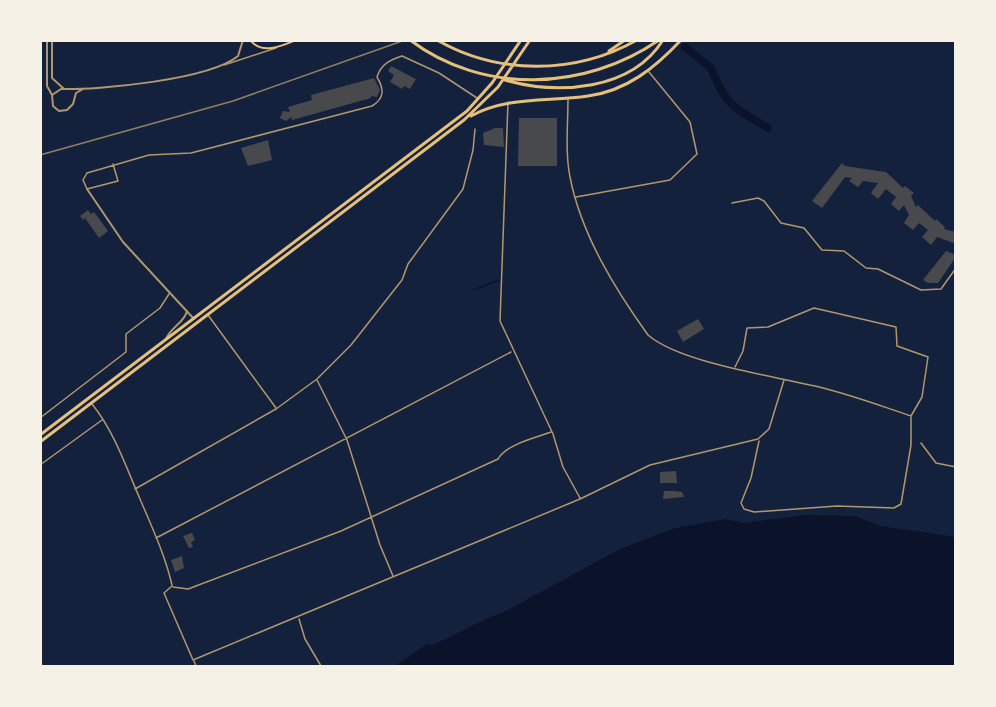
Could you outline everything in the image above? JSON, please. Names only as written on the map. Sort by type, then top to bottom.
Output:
[{"type":"main road","points":[[250,40],[258,48],[280,47],[296,40]]},
{"type":"main road","points":[[410,40],[448,62],[495,77],[530,84],[594,85],[634,70],[648,59],[661,40]]},
{"type":"main road","points":[[437,40],[467,54],[500,63],[532,67],[568,64],[604,54],[637,40]]},
{"type":"main road","points":[[40,435],[90,401],[472,106],[521,40]]},
{"type":"main road","points":[[40,442],[166,341],[208,314],[464,120],[498,87],[530,40]]},
{"type":"main road","points":[[604,54],[625,40]]},
{"type":"main road","points":[[495,77],[526,80],[570,77],[616,64],[661,40]]},
{"type":"main road","points":[[464,120],[488,108],[508,102],[568,98],[608,92],[632,82],[648,71],[681,40]]},
{"type":"street","points":[[47,40],[47,86],[52,95],[51,104],[59,111],[70,108],[76,93],[83,89]]},
{"type":"street","points":[[52,40],[52,78],[74,99]]},
{"type":"street","points":[[220,66],[238,56],[243,40]]},
{"type":"street","points":[[52,95],[64,89],[134,84],[238,63],[280,47]]},
{"type":"street","points":[[195,321],[123,242],[87,189],[83,180],[87,173],[149,155],[191,153],[372,106],[380,99],[382,93],[382,84],[377,77],[386,62],[406,56],[439,73],[478,100]]},
{"type":"street","points":[[576,197],[670,180],[698,154],[690,122],[648,71]]},
{"type":"street","points":[[568,98],[568,160],[576,197],[595,249],[648,335],[661,345],[735,368],[811,385],[911,416]]},
{"type":"street","points":[[508,102],[507,168],[499,314],[512,351],[552,431],[563,467],[580,498]]},
{"type":"street","points":[[135,489],[276,409],[317,380],[351,345],[402,280],[408,264],[462,189],[473,150],[475,129]]},
{"type":"street","points":[[87,189],[118,181],[113,164]]},
{"type":"street","points":[[732,203],[758,198],[764,201],[781,222],[804,228],[822,250],[844,251],[866,268],[878,269],[921,290],[941,289],[956,268]]},
{"type":"street","points":[[40,417],[126,352],[126,334],[159,308],[170,291]]},
{"type":"street","points":[[735,368],[743,351],[747,328],[768,327],[814,308],[831,310],[849,317],[869,319],[896,327],[897,346],[928,357],[921,397],[911,416],[909,457],[901,504],[894,508],[837,506],[754,512],[744,509],[741,503],[751,478],[758,439]]},
{"type":"street","points":[[166,341],[170,330],[185,317],[187,310]]},
{"type":"street","points":[[208,314],[276,409]]},
{"type":"street","points":[[156,538],[347,440],[512,351]]},
{"type":"street","points":[[317,380],[347,440],[393,577]]},
{"type":"street","points":[[194,660],[580,498],[650,465],[758,439],[768,429],[784,380]]},
{"type":"street","points":[[90,401],[102,420],[135,489],[156,538],[172,586]]},
{"type":"street","points":[[40,465],[102,420]]},
{"type":"street","points":[[172,586],[188,589],[373,517],[451,482],[498,459],[501,454],[520,444],[552,431]]},
{"type":"street","points":[[921,443],[936,462],[956,467]]},
{"type":"street","points":[[172,586],[164,593],[196,666]]},
{"type":"street","points":[[298,618],[305,639],[321,666]]},
{"type":"water","points":[[806,515],[855,516],[881,526],[955,537],[955,666],[395,666],[427,644],[432,645],[502,613],[620,549],[675,528],[725,519],[743,523]]},
{"type":"building","points":[[391,66],[416,79],[410,89],[404,86],[402,89],[390,82],[394,75],[388,71]]},
{"type":"building","points":[[374,78],[380,90],[377,97],[371,96],[371,98],[292,120],[291,117],[286,121],[280,118],[283,111],[290,112],[288,107],[312,100],[311,95]]},
{"type":"building","points":[[519,118],[557,118],[557,166],[518,166]]},
{"type":"building","points":[[495,128],[503,128],[504,147],[484,145],[483,133]]},
{"type":"building","points":[[268,140],[272,160],[248,166],[241,148]]},
{"type":"building","points":[[842,163],[845,166],[886,172],[903,188],[905,186],[914,193],[911,196],[916,207],[918,205],[935,221],[936,219],[945,227],[944,229],[956,232],[956,244],[937,237],[931,245],[922,237],[928,230],[919,223],[913,230],[904,223],[909,215],[904,205],[899,211],[891,204],[896,197],[886,189],[878,199],[871,193],[878,183],[863,181],[858,187],[849,181],[852,178],[845,177],[822,208],[812,201]]},
{"type":"building","points":[[88,210],[91,214],[94,212],[108,231],[99,238],[85,218],[83,220],[80,216]]},
{"type":"building","points":[[946,251],[956,255],[938,283],[928,283],[923,280]]},
{"type":"building","points":[[698,319],[704,329],[683,342],[677,331]]},
{"type":"building","points":[[676,471],[677,483],[660,483],[660,472]]},
{"type":"building","points":[[664,491],[682,492],[684,497],[663,499]]},
{"type":"building","points":[[192,533],[195,540],[191,542],[193,547],[189,548],[183,536]]},
{"type":"building","points":[[182,556],[184,568],[175,572],[171,560]]},
{"type":"waterway","points":[[685,47],[711,68],[721,90],[732,104],[768,128]]},
{"type":"waterway","points":[[473,290],[499,280]]},
{"type":"railway","points":[[40,155],[233,101],[405,40]]}]
